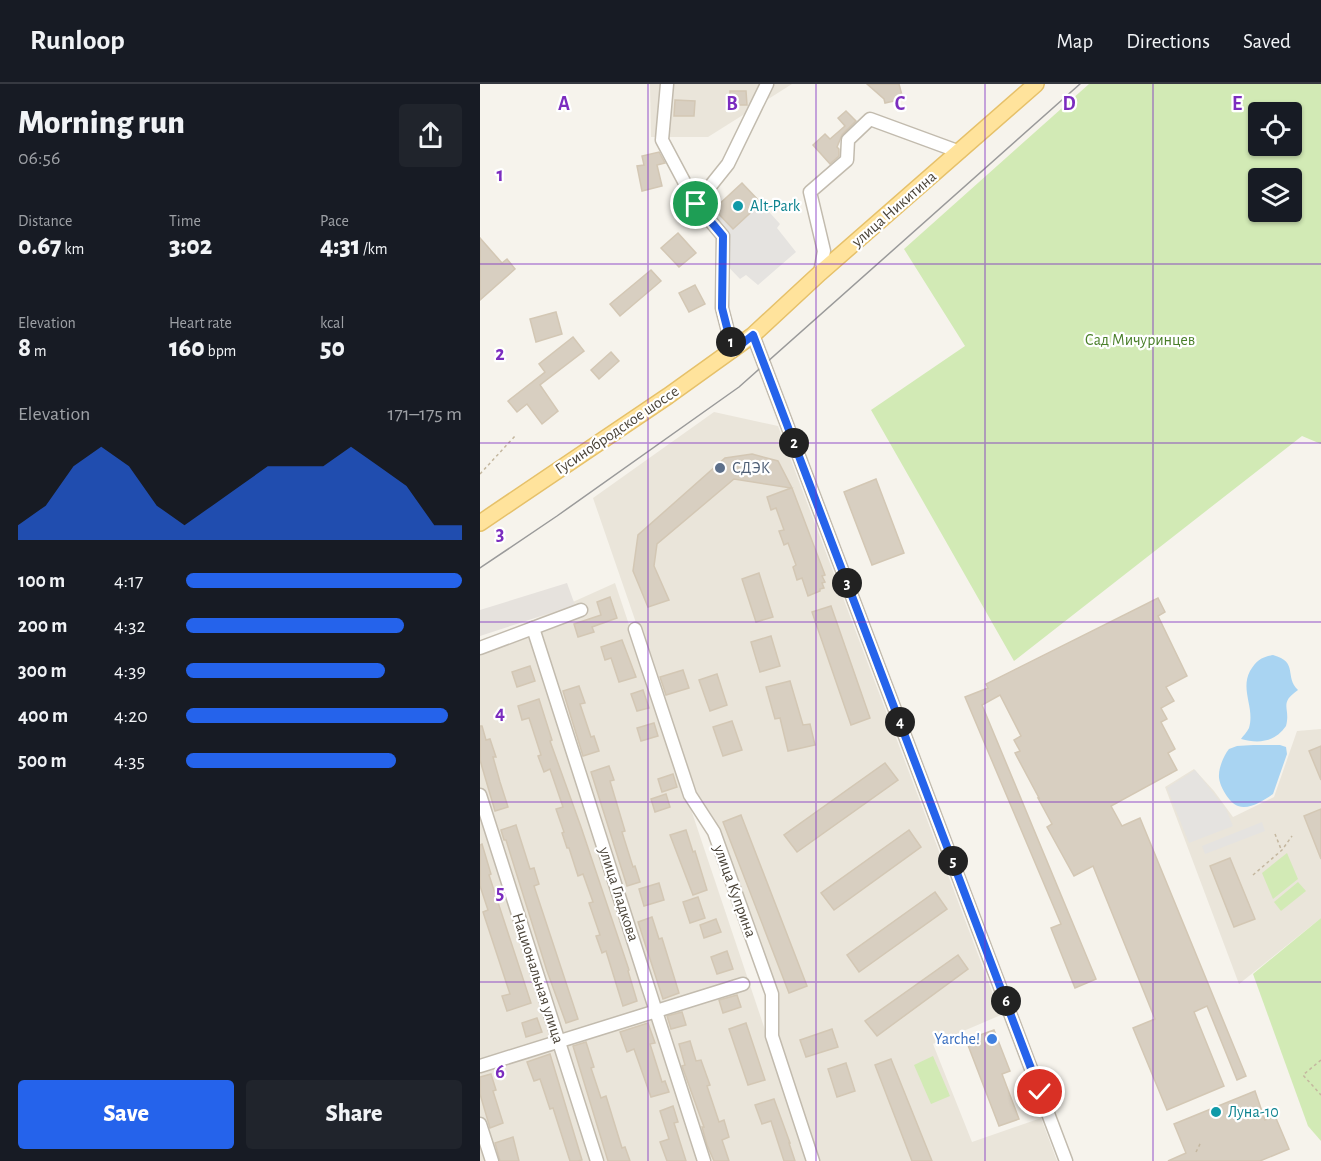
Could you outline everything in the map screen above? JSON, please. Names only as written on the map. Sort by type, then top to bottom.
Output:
[{"type":"main road","name":"улица Никитина","points":[[753,335],[820,273],[1036,84]]},
{"type":"main road","name":"Гусинобродское шоссе","points":[[480,523],[733,351],[753,335]]},
{"type":"street","points":[[667,84],[662,140],[696,204],[723,236],[722,308],[733,351]]},
{"type":"street","points":[[696,204],[728,164],[767,84]]},
{"type":"street","points":[[820,273],[824,251],[810,192],[847,160],[848,140],[870,119],[960,152]]},
{"type":"street","points":[[753,335],[1066,1161]]},
{"type":"street","points":[[480,648],[581,610]]},
{"type":"street","name":"улица Гладкова","points":[[533,628],[704,1161]]},
{"type":"street","name":"улица Куприна","points":[[635,629],[690,795],[714,832],[772,994],[772,1036],[813,1161]]},
{"type":"street","name":"Национальная улица","points":[[480,795],[597,1161]]},
{"type":"street","points":[[480,1066],[743,984]]},
{"type":"street","points":[[480,1124],[492,1161]]},
{"type":"path","points":[[480,474],[515,436]]},
{"type":"path","points":[[1275,834],[1282,850]]},
{"type":"path","points":[[1253,874],[1282,850],[1292,836]]},
{"type":"path","points":[[1321,1060],[1303,1075],[1321,1095]]},
{"type":"path","points":[[1196,1152],[1201,1142]]},
{"type":"shaded area","points":[[650,84],[792,84],[708,137],[651,137]]},
{"type":"shaded area","points":[[761,203],[780,224],[777,228],[796,252],[758,285],[746,275],[740,279],[716,254],[725,246],[702,220],[714,209],[733,229]]},
{"type":"shaded area","points":[[714,412],[778,426],[1001,1015],[933,1044],[972,1142],[1041,1118],[1057,1161],[818,1161],[778,1033],[776,990],[693,788],[593,498]]},
{"type":"shaded area","points":[[567,583],[575,605],[480,636],[480,610]]},
{"type":"shaded area","points":[[615,583],[809,1161],[480,1161],[480,644]]},
{"type":"shaded area","points":[[1321,729],[1321,918],[1239,984],[1165,787],[1194,769],[1233,817],[1274,797],[1297,731]]},
{"type":"shaded area","points":[[1195,770],[1226,809],[1233,826],[1189,843],[1167,788]]},
{"type":"shaded area","points":[[1262,822],[1265,831],[1205,854],[1202,846]]},
{"type":"green space","name":"Сад Мичуринцев","points":[[1089,84],[1321,84],[1321,444],[1302,436],[1014,661],[871,410],[965,346],[904,249]]},
{"type":"green space","points":[[1287,853],[1298,879],[1273,899],[1262,873]]},
{"type":"green space","points":[[1298,882],[1306,891],[1281,911],[1274,902]]},
{"type":"green space","points":[[1321,918],[1321,1141],[1308,1126],[1253,974]]},
{"type":"green space","points":[[933,1056],[950,1096],[931,1104],[914,1065]]},
{"type":"water","points":[[1273,655],[1281,658],[1289,666],[1292,680],[1298,690],[1288,699],[1286,726],[1277,735],[1266,740],[1241,739],[1249,728],[1250,721],[1247,678],[1259,660]]},
{"type":"water","points":[[1253,745],[1280,745],[1286,747],[1287,754],[1273,794],[1252,806],[1238,806],[1231,801],[1222,788],[1219,779],[1220,768],[1229,749]]},
{"type":"building","points":[[867,84],[899,84],[903,99],[885,103],[884,99]]},
{"type":"building","points":[[730,91],[746,91],[747,105],[730,105]]},
{"type":"building","points":[[675,100],[695,101],[694,116],[674,116]]},
{"type":"building","points":[[846,111],[856,121],[842,135],[837,147],[839,156],[830,164],[813,145],[825,134],[830,139],[845,126],[838,118]]},
{"type":"building","points":[[659,152],[665,163],[657,165],[662,186],[642,191],[637,166],[644,165],[642,156]]},
{"type":"building","name":"Alt-Park","points":[[742,183],[761,203],[733,229],[714,209]]},
{"type":"building","points":[[678,233],[696,253],[679,267],[661,248]]},
{"type":"building","points":[[480,238],[502,263],[507,259],[515,269],[480,300]]},
{"type":"building","points":[[651,270],[661,281],[620,316],[610,304]]},
{"type":"building","points":[[695,285],[705,304],[689,312],[679,293]]},
{"type":"building","points":[[556,312],[562,334],[536,342],[530,319]]},
{"type":"building","points":[[573,337],[584,351],[540,385],[558,411],[542,424],[527,404],[517,412],[508,401],[545,372],[539,364]]},
{"type":"building","points":[[611,352],[619,361],[599,379],[591,370]]},
{"type":"building","points":[[752,454],[778,461],[792,488],[825,575],[822,576],[825,582],[822,583],[824,588],[808,596],[802,578],[797,580],[793,567],[796,565],[788,543],[784,545],[779,531],[784,530],[776,508],[771,510],[767,497],[791,488],[734,479],[657,544],[654,566],[669,600],[648,607],[633,571],[638,535],[725,458]]},
{"type":"building","points":[[876,479],[904,553],[872,565],[844,492]]},
{"type":"building","points":[[759,573],[773,617],[756,622],[742,579]]},
{"type":"building","points":[[610,597],[617,618],[592,627],[594,632],[578,637],[574,624],[601,615],[597,602]]},
{"type":"building","points":[[1158,598],[1165,612],[1158,616],[1187,676],[1166,687],[1174,701],[1161,708],[1167,719],[1161,722],[1175,749],[1168,753],[1177,770],[1111,806],[1122,826],[1140,818],[1246,1076],[1237,1080],[1207,1006],[1194,1012],[1224,1086],[1167,1110],[1133,1028],[1155,1019],[1093,866],[1074,876],[1047,827],[1052,824],[1015,753],[1020,751],[1014,740],[1021,736],[1000,695],[982,705],[1096,979],[1075,988],[1051,928],[1061,924],[965,697],[988,688],[986,684]]},
{"type":"building","points":[[831,606],[870,718],[851,725],[812,612]]},
{"type":"building","points":[[771,636],[780,666],[760,672],[751,642]]},
{"type":"building","points":[[622,640],[636,677],[619,682],[611,658],[605,660],[601,647]]},
{"type":"building","points":[[530,666],[535,681],[517,687],[512,672]]},
{"type":"building","points":[[683,670],[689,688],[666,695],[660,677]]},
{"type":"building","points":[[717,674],[727,705],[710,711],[699,680]]},
{"type":"building","points":[[790,681],[803,725],[810,724],[815,745],[788,751],[780,718],[775,719],[766,687]]},
{"type":"building","points":[[579,686],[585,703],[580,704],[591,737],[594,736],[599,751],[583,756],[563,691]]},
{"type":"building","points":[[643,690],[649,708],[637,711],[631,694]]},
{"type":"building","points":[[539,699],[552,740],[550,741],[629,970],[637,1001],[623,1006],[606,951],[602,953],[596,936],[600,935],[589,903],[593,902],[583,874],[578,876],[562,833],[564,832],[556,809],[563,807],[550,769],[544,772],[529,718],[522,720],[518,706]]},
{"type":"building","points":[[732,721],[742,750],[723,756],[713,727]]},
{"type":"building","points":[[654,723],[658,736],[641,741],[637,728]]},
{"type":"building","points":[[480,726],[482,726],[486,740],[490,739],[508,807],[495,811],[480,760]]},
{"type":"building","points":[[1321,746],[1321,780],[1309,751]]},
{"type":"building","points":[[885,763],[898,780],[797,852],[784,835]]},
{"type":"building","points":[[609,766],[614,780],[610,781],[625,831],[622,832],[640,882],[627,886],[591,772]]},
{"type":"building","points":[[673,774],[677,787],[662,792],[658,779]]},
{"type":"building","points":[[666,794],[670,807],[655,812],[651,799]]},
{"type":"building","points":[[1321,809],[1321,859],[1304,816]]},
{"type":"building","points":[[741,815],[807,986],[789,993],[723,822]]},
{"type":"building","points":[[516,825],[530,869],[534,868],[539,884],[534,886],[578,1019],[566,1023],[501,830]]},
{"type":"building","points":[[686,830],[707,890],[693,895],[670,835]]},
{"type":"building","points":[[909,830],[921,847],[834,910],[821,893]]},
{"type":"building","points":[[482,844],[491,874],[489,875],[531,1003],[507,1011],[502,996],[510,994],[483,912],[488,910],[480,886],[480,845]]},
{"type":"building","points":[[1230,858],[1255,919],[1234,927],[1210,866]]},
{"type":"building","points":[[659,883],[664,900],[644,906],[639,889]]},
{"type":"building","points":[[935,892],[947,909],[859,972],[847,955]]},
{"type":"building","points":[[698,897],[705,918],[690,923],[683,902]]},
{"type":"building","points":[[652,917],[659,939],[662,938],[679,993],[663,999],[638,922]]},
{"type":"building","points":[[716,919],[721,932],[704,938],[700,925]]},
{"type":"building","points":[[727,951],[733,969],[717,974],[711,957]]},
{"type":"building","points":[[958,955],[968,969],[877,1036],[865,1021]]},
{"type":"building","points":[[737,995],[741,1007],[723,1013],[719,1000]]},
{"type":"building","points":[[682,1012],[686,1025],[671,1029],[667,1016]]},
{"type":"building","points":[[537,1018],[542,1032],[526,1037],[522,1023]]},
{"type":"building","points":[[648,1023],[655,1043],[650,1044],[662,1082],[665,1081],[669,1092],[651,1097],[634,1049],[627,1052],[620,1032]]},
{"type":"building","points":[[746,1023],[765,1080],[748,1085],[729,1029]]},
{"type":"building","points":[[832,1029],[838,1047],[806,1057],[800,1040]]},
{"type":"building","points":[[994,1030],[1010,1071],[1002,1074],[1019,1119],[999,1126],[966,1040]]},
{"type":"building","points":[[690,1041],[696,1061],[701,1060],[710,1085],[707,1086],[719,1122],[724,1120],[729,1137],[722,1140],[729,1161],[714,1161],[707,1145],[702,1127],[704,1127],[682,1066],[685,1065],[679,1044]]},
{"type":"building","points":[[586,1042],[594,1067],[591,1068],[601,1098],[606,1096],[622,1148],[625,1147],[630,1161],[608,1161],[573,1046]]},
{"type":"building","points":[[550,1054],[582,1160],[570,1161],[553,1108],[550,1109],[540,1079],[534,1081],[527,1062]]},
{"type":"building","points":[[891,1059],[932,1161],[912,1161],[875,1065]]},
{"type":"building","points":[[846,1063],[855,1091],[837,1097],[828,1069]]},
{"type":"building","points":[[491,1074],[496,1090],[493,1091],[503,1123],[490,1128],[480,1094],[480,1077]]},
{"type":"building","points":[[1255,1091],[1265,1120],[1275,1116],[1289,1149],[1260,1161],[1168,1161],[1186,1153],[1174,1124]]},
{"type":"building","points":[[774,1099],[795,1161],[784,1161],[771,1121],[762,1124],[755,1105]]},
{"type":"building","points":[[673,1106],[678,1122],[674,1123],[686,1161],[667,1161],[660,1142],[669,1139],[660,1111]]},
{"type":"building","points":[[513,1137],[519,1161],[500,1161],[495,1143]]},
{"type":"tram line","points":[[480,568],[739,387],[1080,84]]},
{"type":"place","name":"Alt-Park","points":[[738,206]]},
{"type":"place","name":"СДЭК","points":[[720,468]]},
{"type":"place","name":"Yarche!","points":[[992,1039]]},
{"type":"place","name":"Луна-10","points":[[1216,1112]]},
{"type":"route","points":[[696,204],[723,236],[722,308],[733,351],[753,335],[1040,1092]]}]
